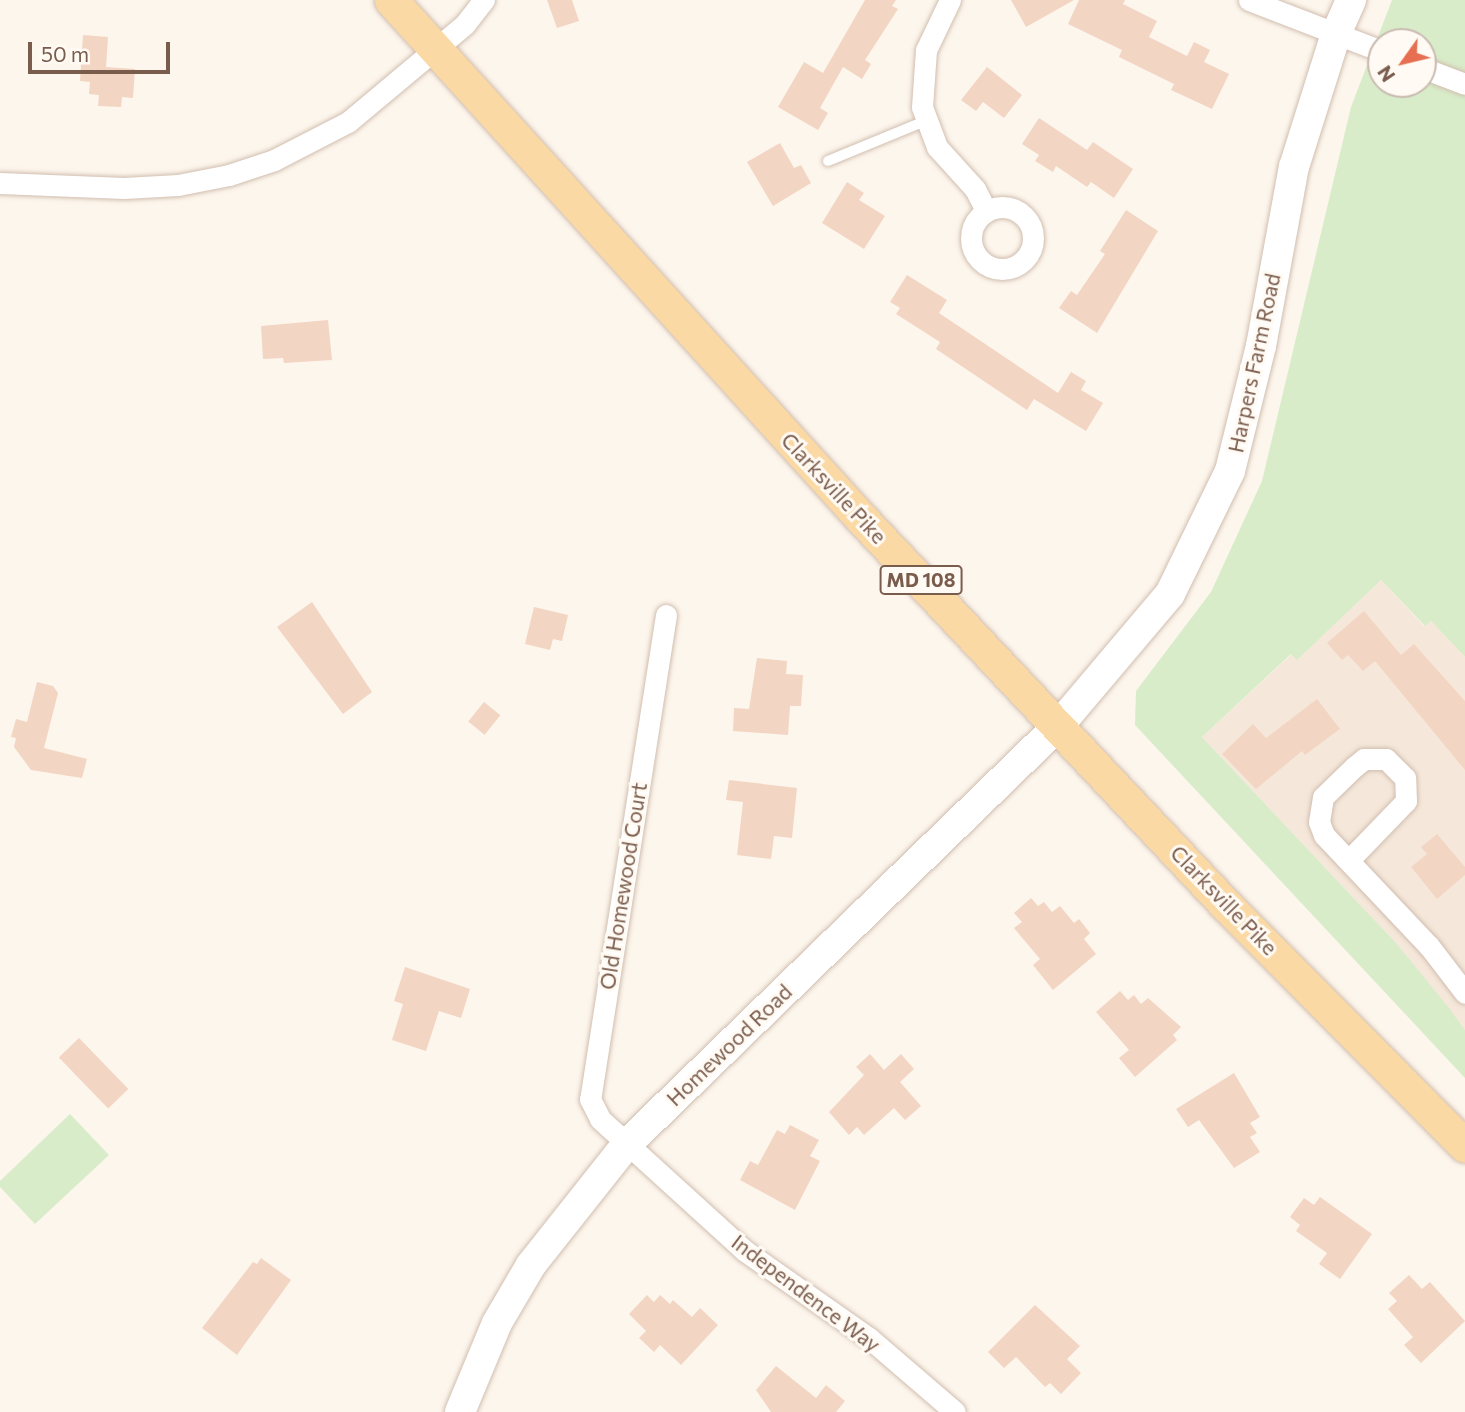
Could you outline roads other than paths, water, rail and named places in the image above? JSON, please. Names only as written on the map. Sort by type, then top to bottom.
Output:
[{"type":"main road","name":"Clarksville Pike","points":[[391,0],[711,356],[1060,724],[1226,905],[1465,1146]]},
{"type":"street","points":[[0,183],[124,188],[229,175],[314,143],[348,122],[466,24],[484,0]]},
{"type":"street","points":[[950,0],[926,51],[921,80],[926,121],[937,147],[975,189],[986,211]]},
{"type":"street","points":[[1249,0],[1367,46]]},
{"type":"street","name":"Harpers Farm Road","points":[[1060,724],[1170,594],[1230,471],[1259,358],[1294,167],[1336,34],[1351,0]]},
{"type":"street","points":[[1437,73],[1465,84]]},
{"type":"street","name":"Old Homewood Court","points":[[627,1144],[600,1119],[590,1099],[590,1087],[666,615]]},
{"type":"street","name":"Homewood Road","points":[[460,1412],[497,1323],[531,1265],[627,1144],[1060,724]]},
{"type":"street","points":[[1349,860],[1406,801],[1405,778],[1386,759],[1364,759],[1323,797],[1319,822],[1324,835],[1465,993]]},
{"type":"street","name":"Independence Way","points":[[627,1144],[745,1251],[869,1338],[955,1412]]},
{"type":"lane","points":[[828,161],[926,121]]}]
